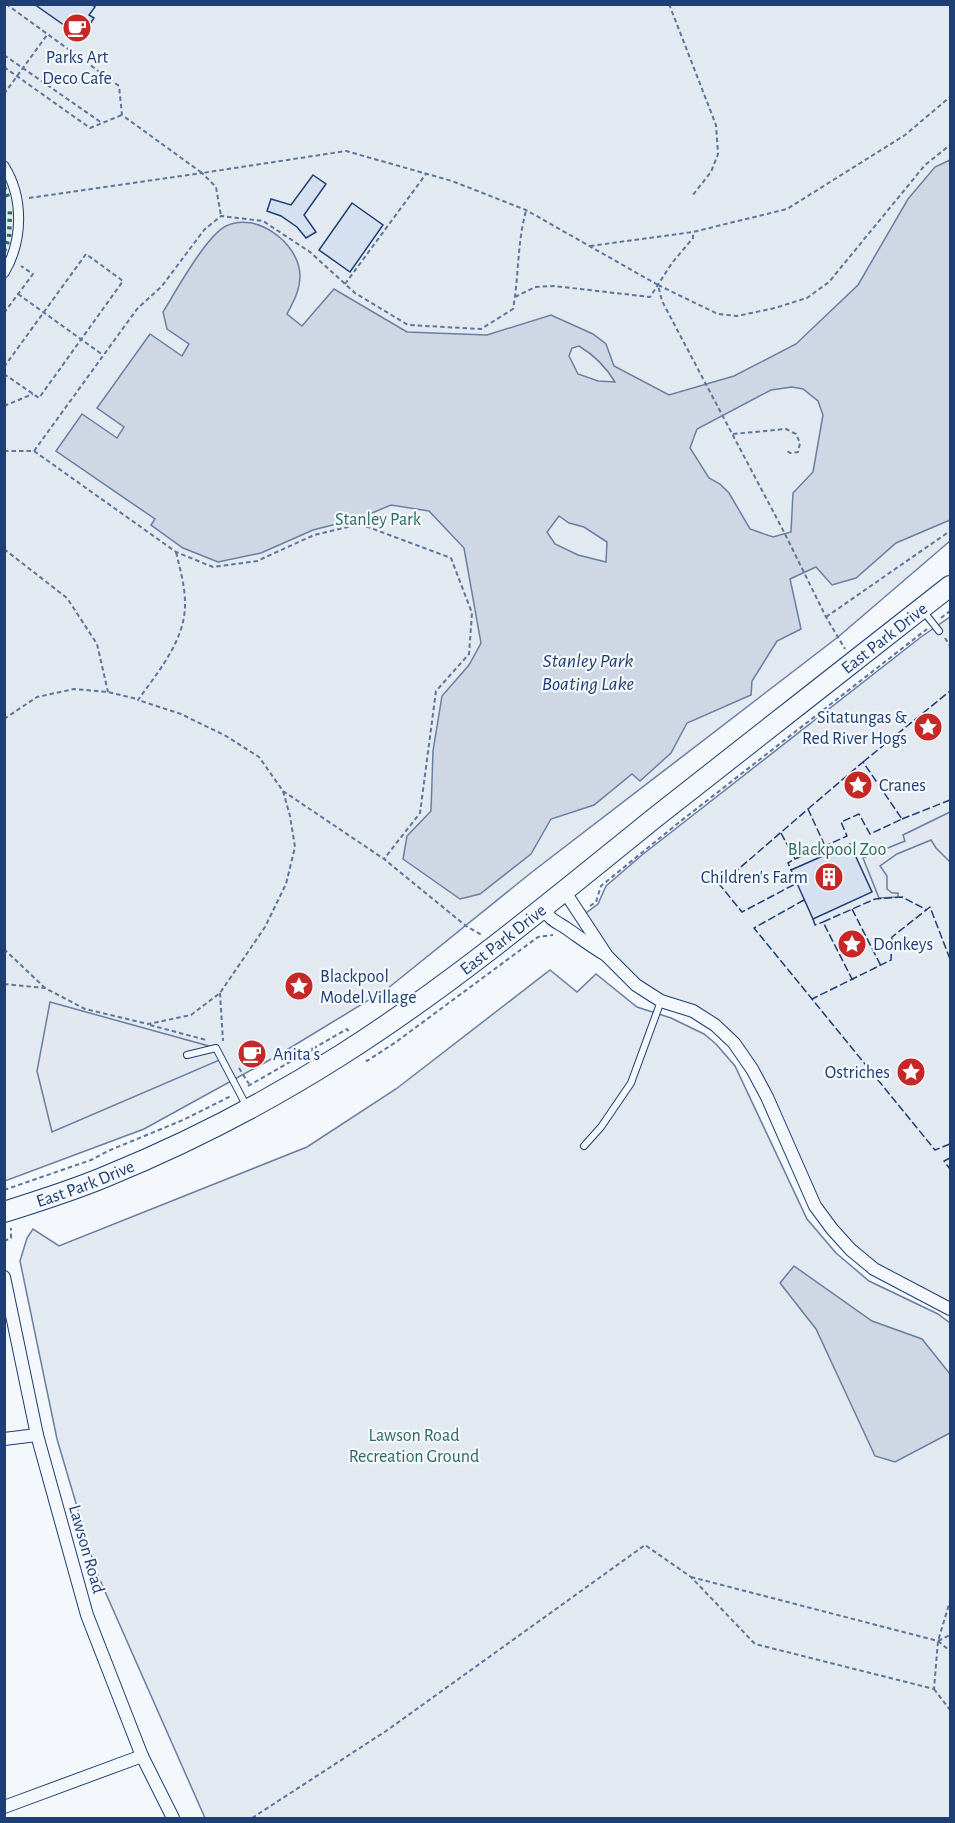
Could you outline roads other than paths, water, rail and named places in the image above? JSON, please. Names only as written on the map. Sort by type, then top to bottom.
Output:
[{"type":"main road","name":"East Park Drive","points":[[4,1212],[106,1177],[183,1143],[249,1109],[357,1045],[441,986],[565,892],[851,656],[951,586]]},
{"type":"street","points":[[4,166],[10,176],[18,201],[19,231],[12,259],[4,273]]},
{"type":"street","points":[[565,892],[607,956],[636,985],[661,1001],[693,1011],[715,1025],[734,1043],[752,1069],[767,1097],[815,1206],[832,1230],[851,1250],[881,1273],[951,1309]]},
{"type":"street","points":[[543,909],[552,920],[607,956]]},
{"type":"street","name":"Lawson Road","points":[[4,1277],[37,1435],[87,1615],[142,1756],[173,1818]]},
{"type":"street","points":[[4,1439],[37,1435]]},
{"type":"street","points":[[4,1807],[142,1756]]},
{"type":"lane","points":[[921,609],[939,631]]},
{"type":"lane","points":[[584,1146],[601,1127],[631,1083],[661,1001]]},
{"type":"lane","points":[[187,1055],[216,1048],[249,1109]]},
{"type":"water","name":"Stanley Park Boating Lake","points":[[950,160],[950,520],[896,543],[856,578],[832,585],[816,567],[790,579],[801,629],[777,641],[752,681],[751,695],[687,723],[671,753],[640,781],[632,774],[594,805],[551,819],[531,854],[480,894],[460,899],[403,859],[407,836],[431,811],[433,751],[442,696],[469,665],[481,643],[464,548],[429,511],[391,505],[360,518],[313,530],[261,553],[218,562],[183,548],[151,525],[155,519],[56,451],[82,414],[117,438],[124,427],[97,408],[150,334],[182,356],[189,344],[167,329],[163,312],[183,278],[210,241],[226,226],[238,222],[262,226],[284,241],[292,252],[298,263],[300,280],[287,314],[302,326],[334,289],[407,332],[487,335],[551,315],[593,334],[606,344],[614,366],[669,395],[734,376],[796,344],[858,285],[908,199],[935,167]],"holes":[[[579,346],[590,353],[608,371],[615,382],[598,381],[578,374],[569,356],[572,348]],[[792,387],[803,389],[818,401],[823,415],[813,472],[793,493],[791,532],[773,537],[750,529],[729,493],[709,478],[690,448],[697,429],[771,390]],[[559,516],[569,523],[584,527],[607,542],[606,562],[578,555],[555,544],[547,532]]]},
{"type":"water","points":[[794,1266],[872,1321],[922,1339],[950,1374],[950,1433],[895,1462],[875,1456],[816,1329],[780,1283]]},
{"type":"place","name":"Parks Art Deco Cafe","points":[[77,28]]},
{"type":"place","name":"Sitatungas & Red River Hogs","points":[[928,727]]},
{"type":"place","name":"Cranes","points":[[858,785]]},
{"type":"place","name":"Children's Farm","points":[[829,877]]},
{"type":"place","name":"Donkeys","points":[[852,944]]},
{"type":"place","name":"Blackpool Model Village","points":[[299,986]]},
{"type":"place","name":"Anita's","points":[[252,1054]]},
{"type":"place","name":"Ostriches","points":[[911,1072]]},
{"type":"park label","name":"Stanley Park","points":[[378,519]]},
{"type":"park label","name":"Blackpool Zoo","points":[[837,849]]},
{"type":"park label","name":"Lawson Road Recreation Ground","points":[[414,1445]]}]
